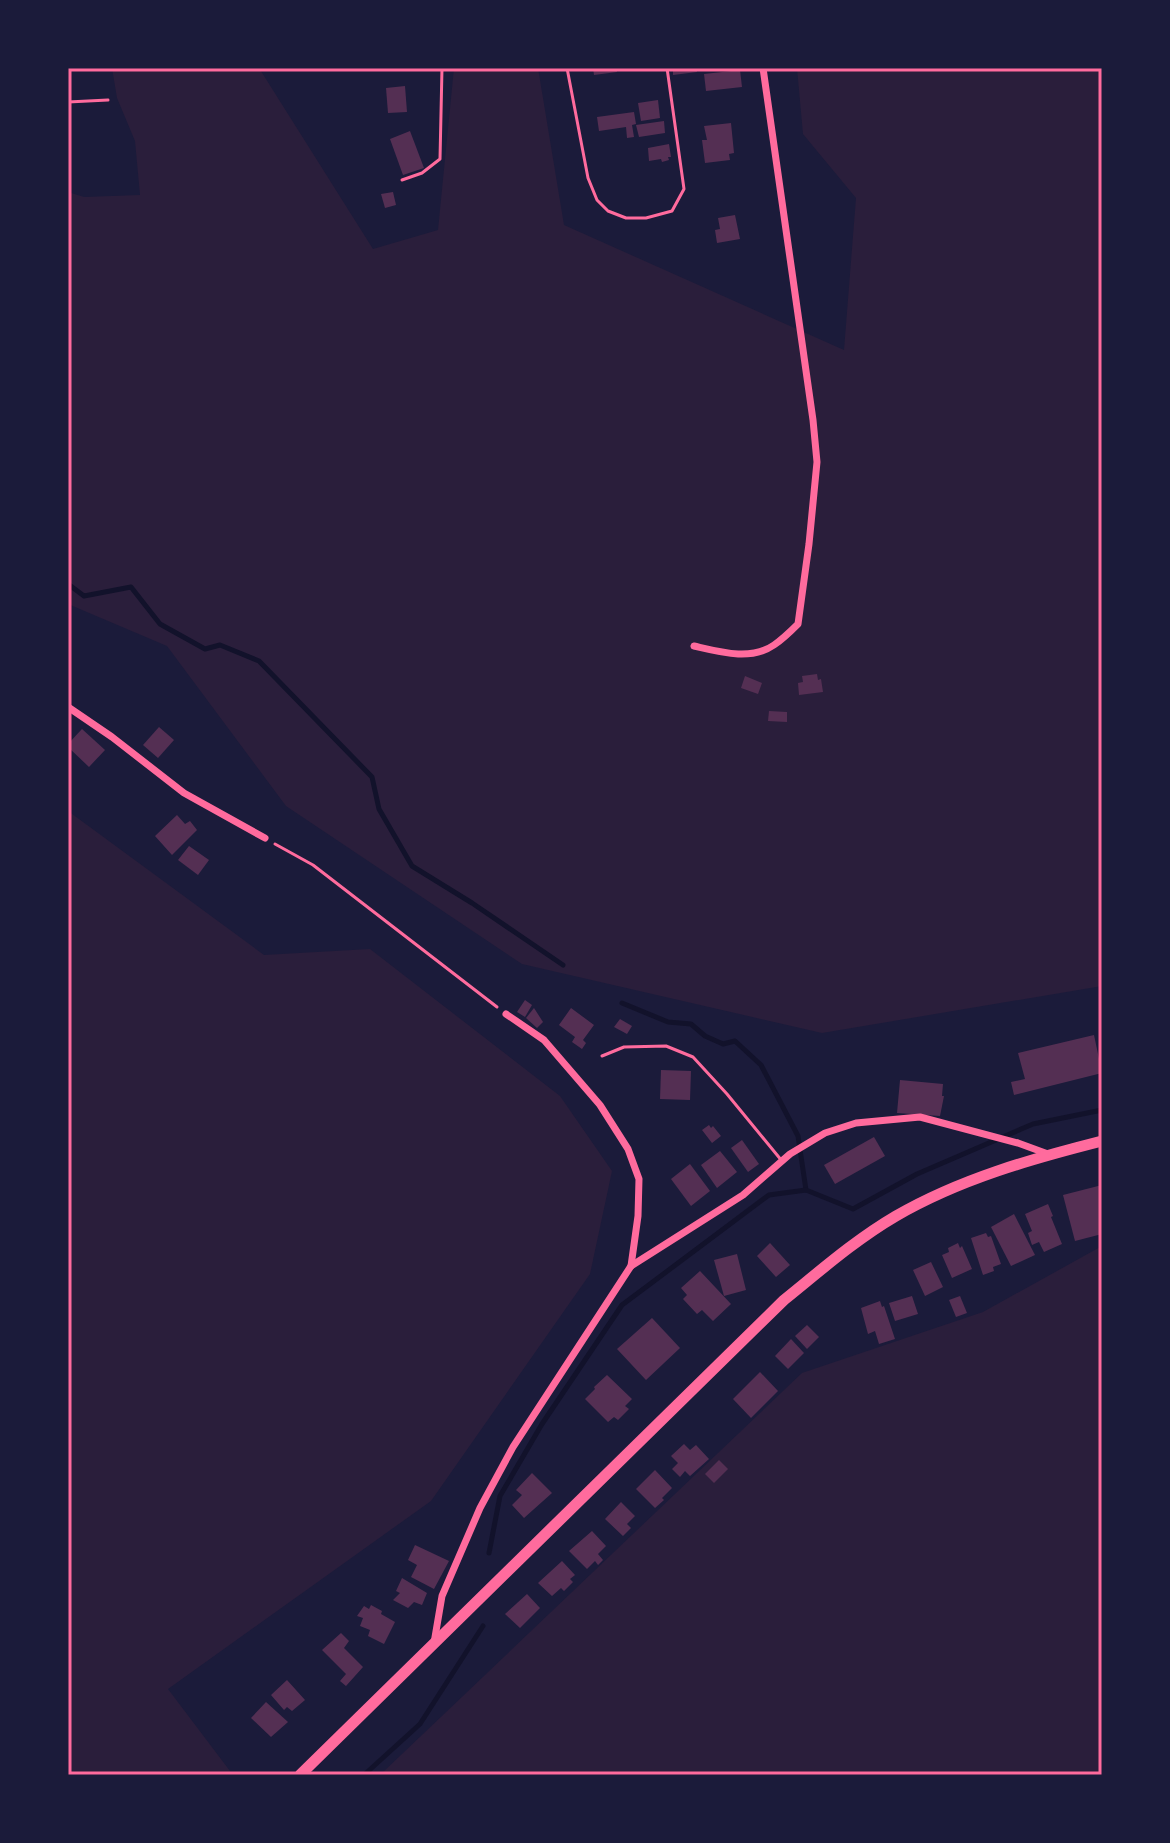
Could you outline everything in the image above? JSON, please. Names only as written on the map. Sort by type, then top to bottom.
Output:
[{"type":"main road","points":[[300,1775],[784,1300],[851,1245],[897,1215],[945,1191],[997,1170],[1102,1141]]},
{"type":"street","points":[[694,646],[726,654],[753,654],[773,647],[798,624],[809,544],[817,462],[813,420],[763,68]]},
{"type":"street","points":[[68,707],[184,793],[265,838]]},
{"type":"street","points":[[506,1014],[544,1040],[600,1105],[628,1149],[639,1179],[631,1266]]},
{"type":"street","points":[[434,1645],[442,1596],[480,1508],[513,1447],[631,1266],[743,1195],[809,1141],[856,1123],[920,1117],[1050,1154]]},
{"type":"lane","points":[[402,180],[422,173],[440,159],[442,68]]},
{"type":"lane","points":[[567,68],[588,178],[597,200],[608,211],[626,218],[646,218],[672,211],[684,189],[667,68]]},
{"type":"lane","points":[[68,102],[108,100]]},
{"type":"lane","points":[[602,1056],[624,1047],[666,1046],[693,1057],[782,1161]]},
{"type":"path","points":[[265,838],[313,865],[506,1014]]},
{"type":"shaded area","points":[[112,68],[259,68],[373,249],[438,230],[454,68],[538,68],[564,225],[844,350],[856,198],[803,134],[797,68],[1102,68],[1102,986],[822,1033],[522,964],[286,806],[167,646],[68,604],[68,192],[84,197],[140,195],[135,141],[117,98]]},
{"type":"shaded area","points":[[68,811],[264,955],[370,949],[560,1096],[612,1171],[590,1274],[431,1501],[168,1689],[233,1775],[68,1775]]},
{"type":"shaded area","points":[[1102,1246],[1102,1775],[380,1775],[802,1373],[983,1312]]},
{"type":"building","points":[[593,68],[616,68],[617,72],[594,75]]},
{"type":"building","points":[[673,68],[696,68],[697,72],[673,75]]},
{"type":"building","points":[[740,70],[742,87],[706,91],[704,74]]},
{"type":"building","points":[[405,86],[407,112],[388,113],[386,88]]},
{"type":"building","points":[[658,100],[660,118],[641,121],[638,103]]},
{"type":"building","points":[[634,112],[634,137],[627,138],[626,127],[599,131],[597,117]]},
{"type":"building","points":[[664,121],[665,133],[639,137],[636,125]]},
{"type":"building","points":[[731,123],[734,153],[729,154],[730,160],[705,163],[702,140],[707,140],[704,126]]},
{"type":"building","points":[[410,131],[424,168],[403,175],[390,139]]},
{"type":"building","points":[[669,144],[669,160],[649,161],[648,148]]},
{"type":"building","points":[[393,192],[396,205],[385,208],[381,194]]},
{"type":"building","points":[[735,215],[740,239],[717,243],[715,230],[720,229],[718,218]]},
{"type":"building","points":[[817,674],[823,692],[799,695],[798,683],[803,682],[802,676]]},
{"type":"building","points":[[745,676],[762,683],[758,694],[741,688]]},
{"type":"building","points":[[769,711],[787,712],[787,722],[768,721]]},
{"type":"building","points":[[159,727],[174,740],[158,758],[143,745]]},
{"type":"building","points":[[82,729],[105,750],[89,767],[68,747]]},
{"type":"building","points":[[177,815],[185,824],[190,821],[197,830],[172,855],[155,836]]},
{"type":"building","points":[[189,846],[209,860],[198,875],[178,860]]},
{"type":"building","points":[[525,1000],[532,1005],[525,1017],[517,1012]]},
{"type":"building","points":[[534,1008],[543,1022],[537,1028],[526,1018]]},
{"type":"building","points":[[571,1008],[594,1025],[583,1040],[586,1043],[582,1049],[572,1042],[575,1037],[559,1025]]},
{"type":"building","points":[[620,1019],[632,1026],[627,1034],[614,1027]]},
{"type":"building","points":[[1094,1035],[1102,1073],[1014,1095],[1011,1082],[1025,1079],[1018,1053]]},
{"type":"building","points":[[661,1070],[691,1071],[690,1100],[660,1099]]},
{"type":"building","points":[[900,1080],[943,1084],[940,1116],[897,1113]]},
{"type":"building","points":[[709,1125],[721,1136],[712,1143],[702,1130]]},
{"type":"building","points":[[874,1137],[885,1156],[835,1184],[824,1165]]},
{"type":"building","points":[[742,1140],[759,1164],[748,1172],[731,1148]]},
{"type":"building","points":[[720,1151],[737,1172],[717,1188],[701,1165]]},
{"type":"building","points":[[690,1164],[710,1191],[691,1206],[671,1179]]},
{"type":"building","points":[[1102,1185],[1102,1234],[1075,1241],[1063,1195]]},
{"type":"building","points":[[1048,1204],[1062,1244],[1044,1252],[1039,1242],[1032,1245],[1028,1233],[1032,1231],[1025,1214]]},
{"type":"building","points":[[1014,1214],[1035,1255],[1011,1266],[991,1227]]},
{"type":"building","points":[[986,1233],[988,1237],[991,1236],[1001,1264],[983,1275],[971,1238]]},
{"type":"building","points":[[770,1243],[790,1265],[776,1277],[757,1256]]},
{"type":"building","points":[[958,1243],[972,1269],[952,1278],[942,1255]]},
{"type":"building","points":[[737,1254],[746,1290],[724,1296],[714,1260]]},
{"type":"building","points":[[931,1262],[943,1287],[925,1296],[913,1270]]},
{"type":"building","points":[[700,1271],[731,1304],[713,1321],[702,1310],[697,1314],[683,1299],[687,1295],[681,1288]]},
{"type":"building","points":[[912,1296],[918,1314],[895,1321],[889,1303]]},
{"type":"building","points":[[960,1296],[967,1313],[956,1317],[949,1300]]},
{"type":"building","points":[[880,1301],[895,1339],[879,1344],[875,1331],[868,1334],[861,1308]]},
{"type":"building","points":[[652,1318],[680,1348],[646,1380],[617,1349]]},
{"type":"building","points":[[807,1325],[819,1337],[807,1349],[795,1336]]},
{"type":"building","points":[[791,1339],[804,1353],[788,1369],[775,1356]]},
{"type":"building","points":[[760,1372],[778,1391],[751,1418],[733,1399]]},
{"type":"building","points":[[607,1375],[632,1399],[625,1406],[629,1409],[618,1420],[614,1417],[608,1422],[585,1399]]},
{"type":"building","points":[[684,1444],[690,1450],[696,1445],[709,1459],[690,1476],[685,1471],[680,1477],[672,1469],[678,1463],[671,1456]]},
{"type":"building","points":[[719,1460],[728,1469],[714,1483],[705,1474]]},
{"type":"building","points":[[655,1470],[672,1488],[655,1508],[636,1489]]},
{"type":"building","points":[[532,1473],[552,1493],[524,1518],[512,1505],[522,1495],[516,1490]]},
{"type":"building","points":[[621,1502],[635,1516],[627,1524],[631,1528],[623,1536],[605,1519]]},
{"type":"building","points":[[592,1531],[606,1546],[598,1554],[603,1560],[598,1565],[595,1561],[587,1569],[569,1551]]},
{"type":"building","points":[[415,1545],[449,1561],[434,1589],[411,1577],[417,1565],[408,1560]]},
{"type":"building","points":[[562,1561],[575,1575],[570,1579],[573,1582],[564,1591],[561,1588],[552,1596],[538,1583]]},
{"type":"building","points":[[402,1578],[427,1593],[422,1605],[414,1602],[408,1608],[393,1600],[400,1593],[396,1591]]},
{"type":"building","points":[[527,1594],[540,1608],[520,1628],[505,1614]]},
{"type":"building","points":[[371,1605],[395,1622],[384,1644],[368,1636],[370,1630],[360,1626],[363,1618],[357,1616],[364,1606],[369,1609]]},
{"type":"building","points":[[341,1633],[349,1641],[344,1648],[363,1667],[346,1686],[340,1681],[346,1674],[322,1650]]},
{"type":"building","points":[[287,1680],[305,1700],[292,1711],[287,1707],[284,1710],[271,1695]]},
{"type":"building","points":[[266,1702],[288,1722],[271,1737],[251,1718]]},
{"type":"waterway","points":[[68,584],[84,596],[131,587],[160,624],[205,649],[220,645],[259,661],[372,777],[379,809],[412,866],[563,965]]},
{"type":"waterway","points":[[622,1003],[668,1022],[691,1024],[705,1036],[723,1044],[735,1041],[761,1065],[798,1136],[806,1190]]},
{"type":"waterway","points":[[489,1553],[500,1496],[542,1424],[622,1305],[769,1195],[806,1190],[853,1209],[917,1174],[1033,1124],[1102,1110]]},
{"type":"waterway","points":[[364,1775],[420,1724],[483,1626]]}]
